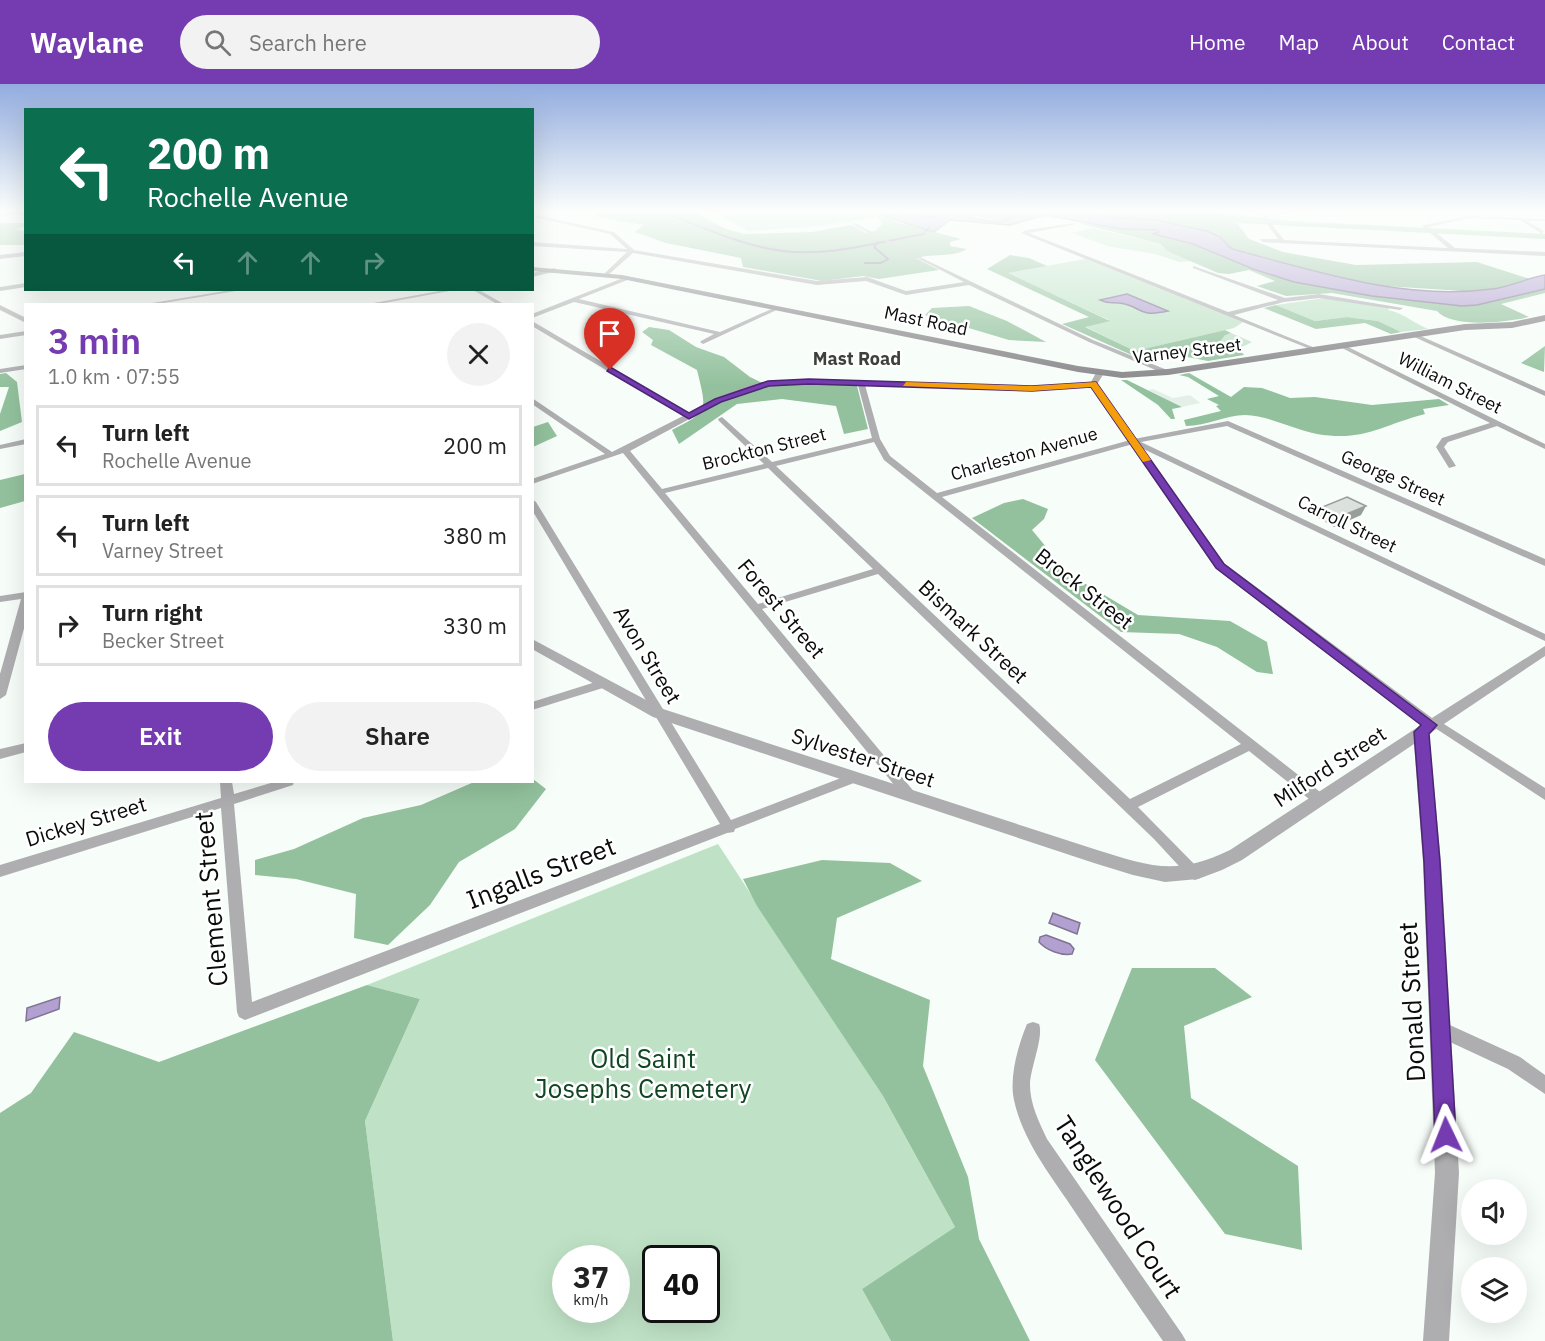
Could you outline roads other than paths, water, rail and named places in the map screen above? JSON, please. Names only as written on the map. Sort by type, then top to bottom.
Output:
[{"type":"main road","name":"Mast Road","points":[[534,269],[607,274],[628,278],[778,308],[1097,379]]},
{"type":"main road","name":"Varney Street","points":[[1097,379],[1168,372],[1465,327],[1512,325],[1545,318]]},
{"type":"street","points":[[607,274],[613,269]]},
{"type":"street","points":[[740,269],[823,283],[867,279],[906,293],[970,283]]},
{"type":"street","points":[[941,269],[1091,341],[1168,372]]},
{"type":"street","points":[[1115,269],[1317,350]]},
{"type":"street","points":[[1199,269],[1284,300]]},
{"type":"street","points":[[534,274],[555,270]]},
{"type":"street","points":[[534,315],[628,278]]},
{"type":"street","points":[[0,289],[24,285]]},
{"type":"street","points":[[155,303],[233,291]]},
{"type":"street","points":[[397,302],[447,291]]},
{"type":"street","points":[[478,291],[499,303]]},
{"type":"street","points":[[1228,314],[1284,300],[1319,296],[1339,297],[1400,308]]},
{"type":"street","points":[[574,300],[721,334]]},
{"type":"street","points":[[0,307],[24,320]]},
{"type":"street","points":[[703,342],[778,308]]},
{"type":"street","points":[[534,324],[689,416]]},
{"type":"street","points":[[0,337],[24,333]]},
{"type":"street","points":[[1414,335],[1545,394]]},
{"type":"street","name":"William Street","points":[[1342,346],[1545,447]]},
{"type":"street","points":[[0,371],[24,367]]},
{"type":"street","points":[[1097,379],[1134,441],[1220,566],[1429,727],[1545,795]]},
{"type":"street","name":"Varney Street","points":[[534,481],[625,450],[718,400],[757,385],[809,381],[1024,389],[1097,379]]},
{"type":"street","name":"Brock Street","points":[[861,383],[876,439],[887,458],[1319,800]]},
{"type":"street","points":[[1527,386],[1545,384]]},
{"type":"street","points":[[537,408],[612,455]]},
{"type":"street","name":"Bismark Street","points":[[722,419],[1128,806],[1195,874]]},
{"type":"street","name":"Charleston Avenue","points":[[935,496],[1134,441],[1228,423]]},
{"type":"street","name":"George Street","points":[[1228,423],[1545,563]]},
{"type":"street","points":[[1452,466],[1440,447],[1445,440],[1498,423]]},
{"type":"street","name":"Brockton Street","points":[[659,492],[876,439]]},
{"type":"street","points":[[0,447],[24,441]]},
{"type":"street","name":"Carroll Street","points":[[1134,441],[1150,446],[1545,638]]},
{"type":"street","name":"Forest Street","points":[[625,450],[909,794]]},
{"type":"street","name":"Avon Street","points":[[534,505],[729,828]]},
{"type":"street","points":[[755,608],[880,570]]},
{"type":"street","points":[[0,599],[24,597]]},
{"type":"street","points":[[0,695],[24,605]]},
{"type":"street","name":"Sylvester Street","points":[[534,644],[602,684],[658,713],[1151,873],[1195,874]]},
{"type":"street","name":"Milford Street","points":[[1195,874],[1236,855],[1545,650]]},
{"type":"street","points":[[534,704],[602,684]]},
{"type":"street","name":"Donald Street","points":[[1429,727],[1447,1173],[1436,1341]]},
{"type":"street","points":[[1128,806],[1251,745]]},
{"type":"street","points":[[0,754],[24,748]]},
{"type":"street","name":"Ingalls Street","points":[[245,1012],[729,828],[854,778]]},
{"type":"street","name":"Clement Street","points":[[226,783],[245,1012]]},
{"type":"street","name":"Dickey Street","points":[[0,871],[285,783]]},
{"type":"street","points":[[1441,1029],[1514,1063],[1545,1085]]},
{"type":"street","name":"Tanglewood Court","points":[[1034,1030],[1019,1082],[1024,1112],[1041,1145],[1175,1341]]},
{"type":"district","name":"Mast Road","points":[[857,359]]},
{"type":"park label","name":"Old Saint Josephs Cemetery","points":[[643,1074]]}]
